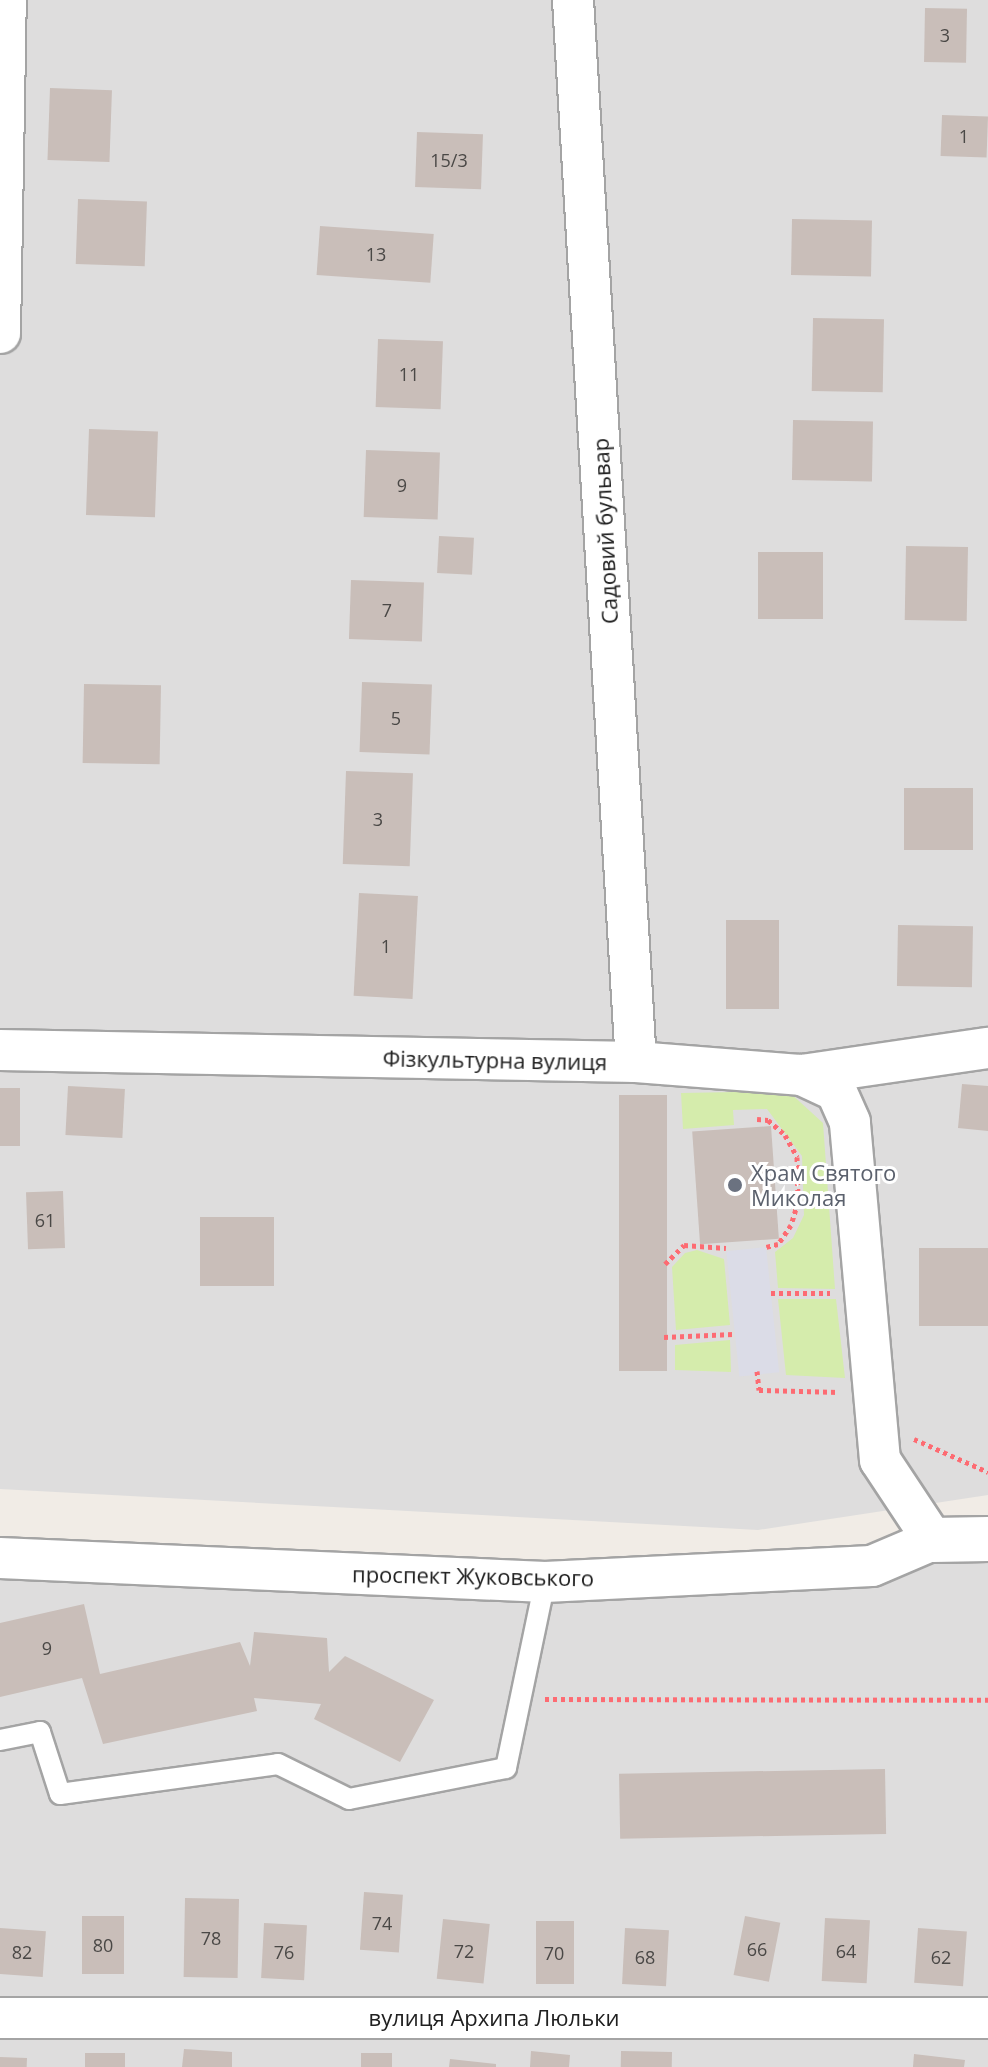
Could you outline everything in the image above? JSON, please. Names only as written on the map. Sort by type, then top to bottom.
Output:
[{"type":"street","points":[[0,333],[6,0]]},
{"type":"street","name":"Садовий бульвар","points":[[573,0],[636,1062]]},
{"type":"street","name":"Фізкультурна вулиця","points":[[0,1050],[636,1062],[802,1075],[988,1048]]},
{"type":"street","points":[[802,1075],[836,1091],[850,1122],[877,1393],[880,1460],[933,1540]]},
{"type":"street","name":"проспект Жуковського","points":[[0,1558],[545,1582],[872,1566],[933,1540],[988,1539]]},
{"type":"street","name":"вулиця Архипа Люльки","points":[[0,2018],[988,2018]]},
{"type":"lane","points":[[0,1740],[40,1732],[60,1794],[278,1764],[349,1799],[506,1768],[545,1582]]},
{"type":"path","points":[[757,1119],[776,1127],[797,1157],[798,1202],[791,1225],[778,1244],[766,1247]]},
{"type":"path","points":[[665,1264],[684,1245],[726,1248]]},
{"type":"path","points":[[664,1337],[733,1334]]},
{"type":"path","points":[[757,1371],[759,1390],[877,1393]]},
{"type":"path","points":[[521,1699],[988,1700]]},
{"type":"shaded area","points":[[0,0],[988,0],[988,1495],[758,1530],[0,1489]]},
{"type":"shaded area","points":[[766,1247],[779,1372],[739,1376],[726,1251]]},
{"type":"shaded area","points":[[988,1546],[988,2067],[0,2067],[0,1567],[533,1589]]},
{"type":"green space","points":[[788,1091],[823,1123],[835,1289],[778,1288],[775,1252],[793,1238],[804,1215],[802,1156],[767,1109],[733,1110],[734,1125],[683,1129],[681,1093]]},
{"type":"green space","points":[[697,1250],[724,1259],[730,1325],[676,1330],[672,1267],[685,1253]]},
{"type":"green space","points":[[778,1299],[836,1299],[845,1378],[786,1375]]},
{"type":"green space","points":[[730,1340],[731,1372],[675,1370],[675,1345]]},
{"type":"building","points":[[925,8],[967,9],[966,63],[924,62]]},
{"type":"building","points":[[50,88],[112,90],[109,162],[47,160]]},
{"type":"building","points":[[942,115],[988,117],[987,158],[941,156]]},
{"type":"building","points":[[417,132],[483,134],[481,189],[415,187]]},
{"type":"building","points":[[78,199],[147,201],[145,266],[76,264]]},
{"type":"building","points":[[792,219],[872,220],[871,276],[791,275]]},
{"type":"building","points":[[320,226],[434,234],[430,283],[317,275]]},
{"type":"building","points":[[813,318],[884,319],[883,392],[812,391]]},
{"type":"building","points":[[378,339],[443,341],[441,409],[376,407]]},
{"type":"building","points":[[793,420],[873,421],[872,481],[792,480]]},
{"type":"building","points":[[89,429],[158,431],[155,517],[86,515]]},
{"type":"building","points":[[366,450],[440,453],[438,520],[364,517]]},
{"type":"building","points":[[439,536],[474,538],[472,575],[437,573]]},
{"type":"building","points":[[906,546],[968,547],[967,621],[905,620]]},
{"type":"building","points":[[758,552],[823,552],[823,619],[758,619]]},
{"type":"building","points":[[351,580],[424,583],[422,642],[349,639]]},
{"type":"building","points":[[362,682],[432,684],[430,754],[360,752]]},
{"type":"building","points":[[84,684],[161,685],[160,764],[83,763]]},
{"type":"building","points":[[346,771],[413,773],[410,866],[343,864]]},
{"type":"building","points":[[904,788],[973,788],[973,850],[904,850]]},
{"type":"building","points":[[359,893],[418,896],[413,999],[354,996]]},
{"type":"building","points":[[726,920],[779,920],[779,1009],[726,1009]]},
{"type":"building","points":[[898,925],[973,926],[972,987],[897,986]]},
{"type":"building","points":[[962,1084],[988,1086],[988,1131],[958,1128]]},
{"type":"building","points":[[68,1086],[125,1089],[122,1138],[65,1135]]},
{"type":"building","points":[[0,1088],[20,1088],[20,1146],[0,1146]]},
{"type":"building","points":[[619,1095],[667,1095],[667,1371],[619,1371]]},
{"type":"building","name":"Храм Святого Миколая","points":[[771,1126],[779,1239],[700,1244],[692,1132]]},
{"type":"building","points":[[63,1191],[65,1248],[28,1249],[26,1192]]},
{"type":"building","points":[[200,1217],[274,1217],[274,1286],[200,1286]]},
{"type":"building","points":[[919,1248],[988,1248],[988,1326],[919,1326]]},
{"type":"building","points":[[84,1604],[100,1674],[240,1642],[250,1666],[254,1632],[327,1638],[329,1672],[345,1656],[434,1700],[400,1762],[314,1719],[321,1704],[254,1698],[257,1711],[103,1744],[82,1678],[0,1697],[0,1623]]},
{"type":"building","points":[[885,1769],[886,1834],[620,1839],[619,1774]]},
{"type":"building","points":[[364,1892],[403,1895],[399,1953],[360,1950]]},
{"type":"building","points":[[185,1898],[239,1899],[238,1978],[184,1977]]},
{"type":"building","points":[[82,1916],[124,1916],[124,1974],[82,1974]]},
{"type":"building","points":[[745,1916],[780,1923],[769,1982],[734,1975]]},
{"type":"building","points":[[825,1918],[870,1920],[867,1983],[822,1981]]},
{"type":"building","points":[[443,1919],[490,1924],[483,1984],[437,1979]]},
{"type":"building","points":[[536,1921],[574,1921],[574,1984],[536,1984]]},
{"type":"building","points":[[264,1923],[307,1925],[304,1980],[261,1978]]},
{"type":"building","points":[[0,1928],[46,1931],[43,1977],[0,1974]]},
{"type":"building","points":[[625,1928],[669,1930],[666,1986],[622,1984]]},
{"type":"building","points":[[918,1928],[967,1931],[963,1986],[914,1983]]},
{"type":"building","points":[[184,2049],[232,2052],[232,2067],[182,2067]]},
{"type":"building","points":[[531,2051],[570,2055],[569,2067],[530,2067]]},
{"type":"building","points":[[621,2051],[672,2052],[672,2067],[621,2067]]},
{"type":"building","points":[[85,2053],[125,2053],[125,2067],[85,2067]]},
{"type":"building","points":[[361,2053],[392,2053],[392,2067],[361,2067]]},
{"type":"building","points":[[914,2054],[965,2060],[964,2067],[913,2067]]},
{"type":"building","points":[[0,2057],[27,2058],[27,2067],[0,2067]]},
{"type":"building","points":[[450,2059],[496,2064],[496,2067],[449,2067]]},
{"type":"place","name":"Храм Святого Миколая","points":[[735,1185]]}]
